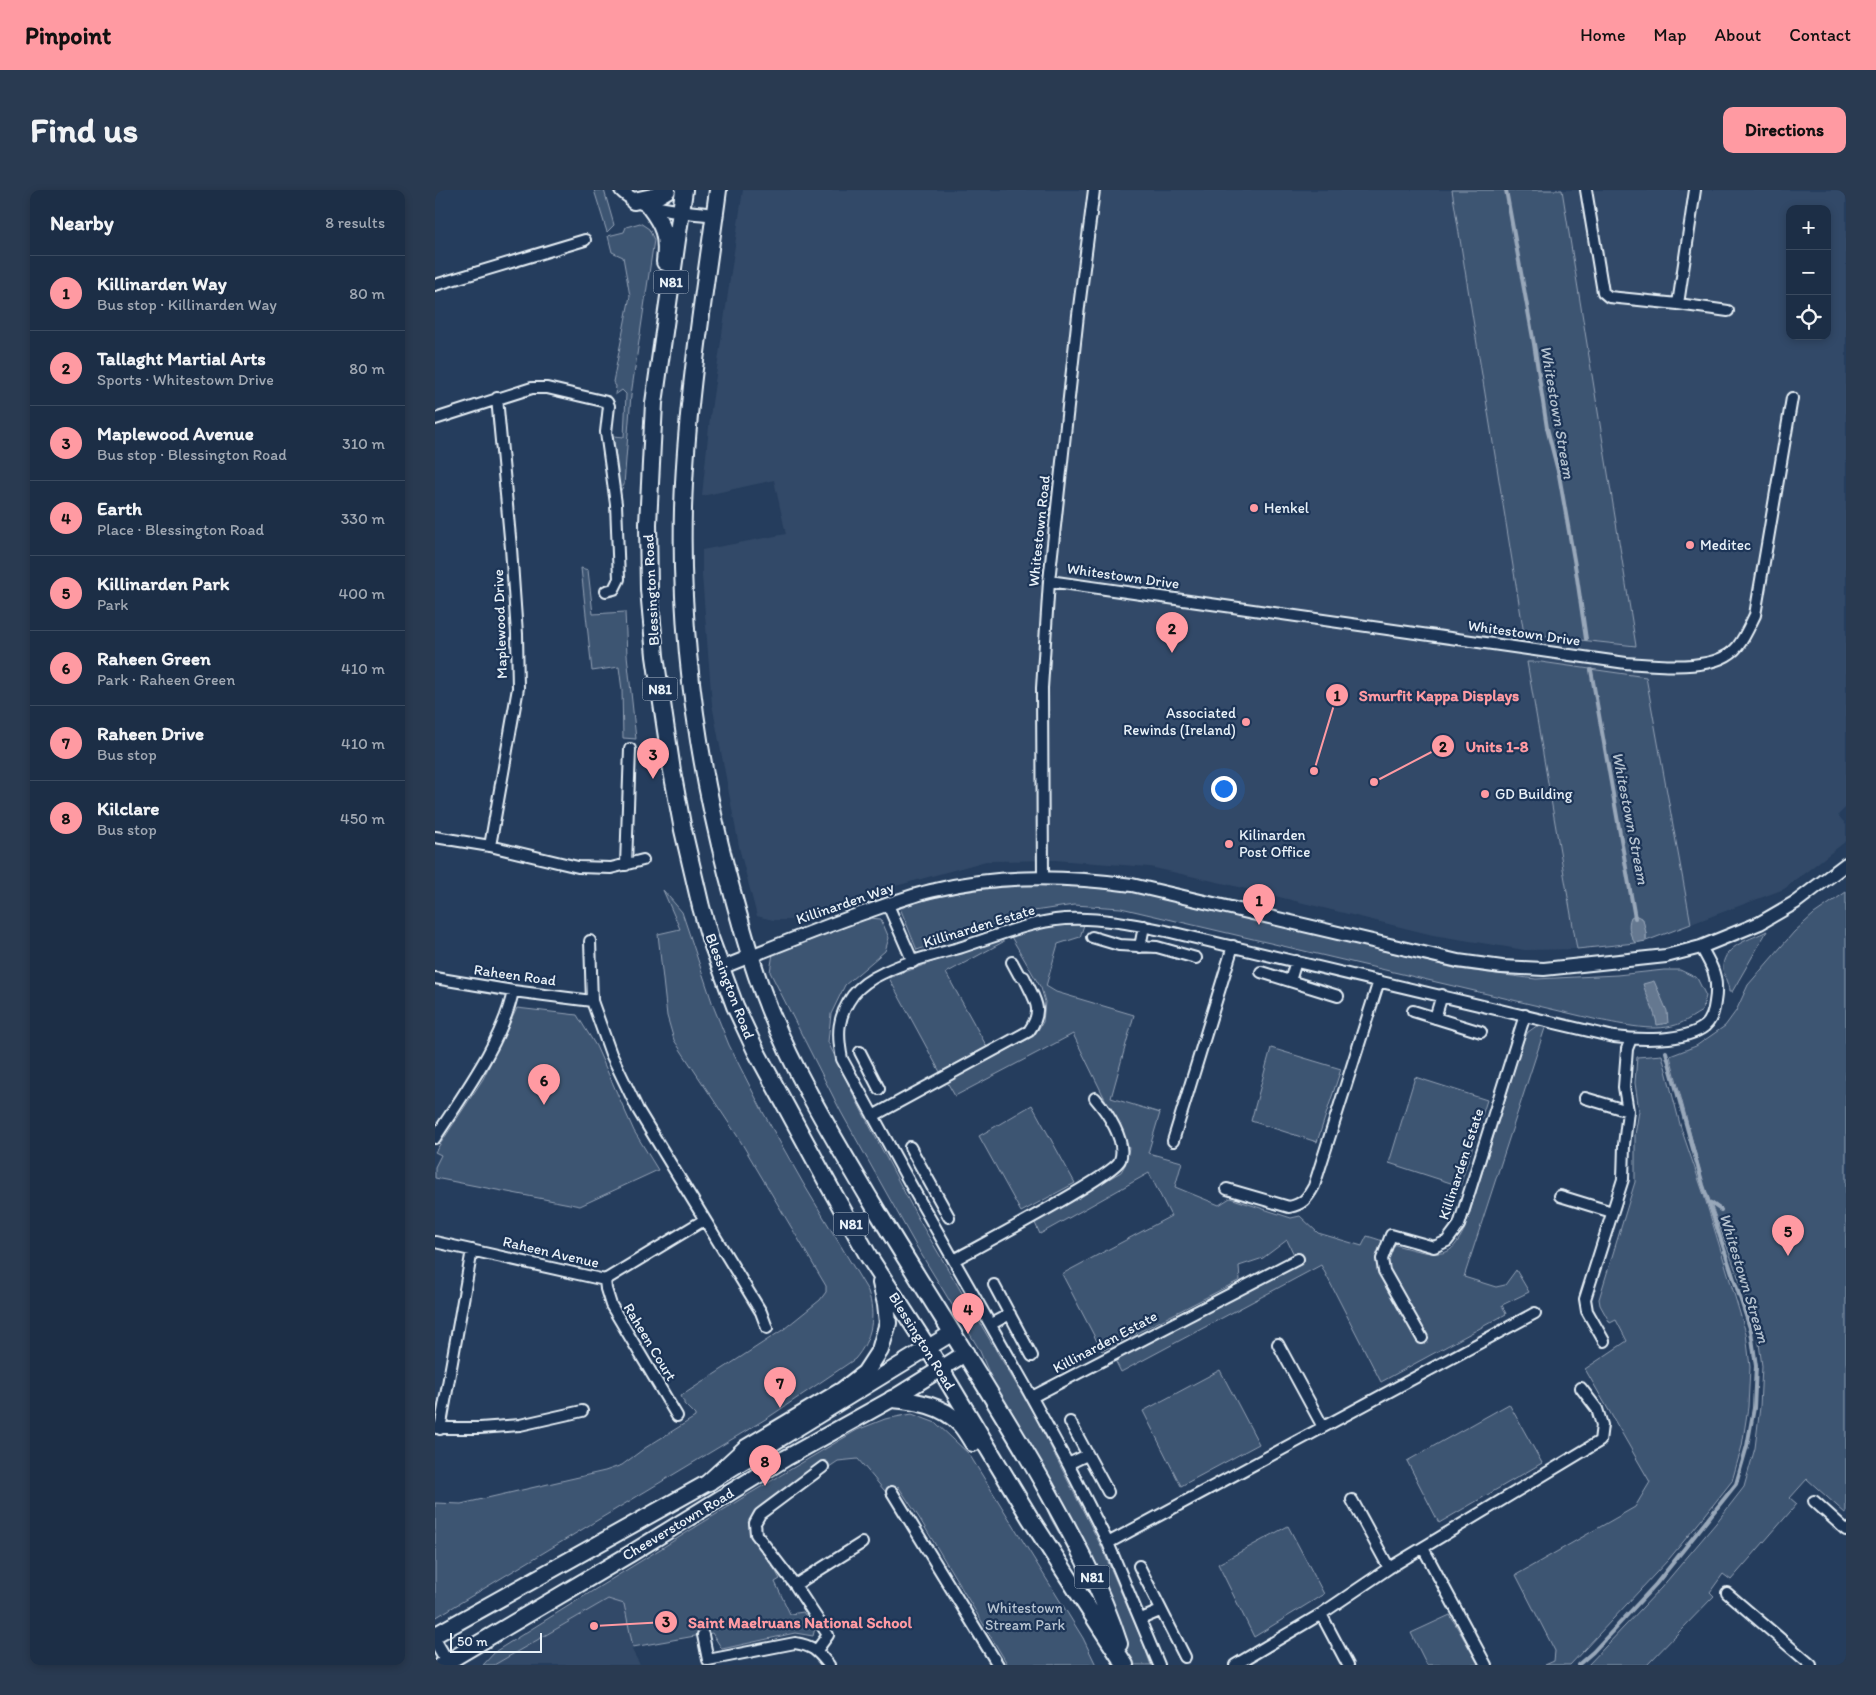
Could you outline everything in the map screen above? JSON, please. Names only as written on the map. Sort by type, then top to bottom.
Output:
[{"type":"main road","points":[[654,404],[652,357],[667,244],[662,224],[642,203],[667,190]]},
{"type":"main road","name":"N81","points":[[681,210],[684,190]]},
{"type":"main road","name":"N81","points":[[715,215],[718,190]]},
{"type":"main road","name":"Blessington Road","points":[[681,210],[654,404],[648,524],[649,589],[655,656],[672,771],[683,830],[701,907],[735,1006],[756,1052],[798,1132],[876,1266],[928,1348],[1030,1518],[1125,1665]]},
{"type":"main road","name":"Blessington Road","points":[[715,215],[689,409],[683,508],[685,600],[688,658],[706,782],[719,843],[750,956],[779,1030],[801,1078],[825,1123],[894,1241],[1009,1424],[1073,1537],[1107,1609],[1125,1665]]},
{"type":"main road","points":[[709,1482],[745,1448],[843,1390],[865,1373],[880,1350],[888,1323],[886,1304],[876,1266]]},
{"type":"main road","name":"Cheeverstown Road","points":[[435,1635],[709,1482],[952,1333]]},
{"type":"main road","name":"Cheeverstown Road","points":[[446,1664],[786,1458],[892,1399],[966,1353]]},
{"type":"main road","points":[[892,1399],[916,1402],[937,1408],[959,1422],[998,1480],[1030,1518]]},
{"type":"street","points":[[621,190],[642,203],[715,215]]},
{"type":"street","name":"Whitestown Road","points":[[1043,878],[1042,688],[1049,581],[1078,315],[1094,190]]},
{"type":"street","points":[[1586,190],[1603,292],[1609,297],[1728,311]]},
{"type":"street","points":[[1679,304],[1695,190]]},
{"type":"street","points":[[435,285],[585,240]]},
{"type":"street","points":[[435,419],[497,398],[537,388],[607,402],[609,406],[606,432],[616,504],[619,579],[615,589],[606,591]]},
{"type":"street","name":"Maplewood Drive","points":[[490,846],[518,688],[517,634],[511,548],[497,398]]},
{"type":"street","name":"Whitestown Drive","points":[[1049,581],[1627,662],[1673,667],[1702,663],[1722,658],[1737,646],[1755,615],[1792,398]]},
{"type":"street","points":[[626,865],[630,749]]},
{"type":"street","points":[[435,837],[490,846],[578,868],[611,868],[643,860]]},
{"type":"street","name":"Killinarden Way","points":[[721,968],[808,933],[935,890],[1011,879],[1043,878],[1083,878],[1132,885],[1458,961],[1502,967],[1544,969],[1582,966],[1666,956],[1701,947],[1740,932],[1779,913],[1846,864]]},
{"type":"street","name":"Killinarden Estate","points":[[888,905],[913,962]]},
{"type":"street","name":"Killinarden Estate","points":[[1159,1665],[1108,1543],[1068,1464],[842,1059],[838,1041],[839,1020],[853,996],[868,981],[885,972],[913,962],[1027,925],[1089,919],[1144,926],[1233,946],[1614,1037],[1631,1039],[1651,1038],[1678,1036],[1693,1032],[1705,1026],[1713,1016],[1717,993],[1716,981],[1712,968],[1701,947]]},
{"type":"street","points":[[1140,947],[1144,926]]},
{"type":"street","points":[[1092,937],[1119,945],[1157,948],[1196,958]]},
{"type":"street","points":[[590,941],[592,1001],[611,1054],[638,1110],[761,1312],[767,1328]]},
{"type":"street","points":[[1173,1141],[1233,946]]},
{"type":"street","points":[[1290,981],[1295,961]]},
{"type":"street","points":[[873,1116],[1029,1031],[1036,1021],[1039,1009],[1024,977],[1019,975],[1012,962]]},
{"type":"street","points":[[1261,972],[1337,996]]},
{"type":"street","name":"Raheen Road","points":[[435,978],[513,992],[592,1001]]},
{"type":"street","points":[[1227,1189],[1289,1207],[1299,1205],[1307,1200],[1314,1186],[1379,981]]},
{"type":"street","points":[[435,1138],[469,1086],[500,1030],[509,1010],[513,992]]},
{"type":"street","points":[[1435,1018],[1442,995]]},
{"type":"street","points":[[1413,1011],[1481,1032]]},
{"type":"street","name":"Killinarden Estate","points":[[1422,1338],[1384,1271],[1382,1259],[1391,1235],[1433,1247],[1447,1241],[1459,1225],[1525,1015]]},
{"type":"street","points":[[1604,1341],[1587,1311],[1585,1298],[1623,1179],[1628,1111],[1624,1087],[1627,1049],[1631,1039]]},
{"type":"street","points":[[860,1052],[879,1089]]},
{"type":"street","points":[[849,1072],[865,1062]]},
{"type":"street","points":[[954,1260],[1079,1191],[1112,1169],[1120,1160],[1122,1144],[1104,1108],[1095,1098]]},
{"type":"street","points":[[1585,1098],[1628,1111]]},
{"type":"street","points":[[910,1147],[949,1217]]},
{"type":"street","points":[[912,1187],[928,1179]]},
{"type":"street","points":[[1560,1196],[1612,1212]]},
{"type":"street","name":"Raheen Avenue","points":[[435,1242],[605,1280],[704,1220]]},
{"type":"street","points":[[472,1250],[438,1428],[480,1428],[520,1425],[582,1411]]},
{"type":"street","name":"Killinarden Estate","points":[[1032,1397],[1298,1259]]},
{"type":"street","name":"Raheen Court","points":[[605,1280],[605,1289],[611,1305],[677,1416]]},
{"type":"street","name":"Killinarden Estate","points":[[994,1284],[1032,1356]]},
{"type":"street","points":[[1108,1543],[1535,1312]]},
{"type":"street","points":[[991,1324],[1010,1314]]},
{"type":"street","points":[[1278,1344],[1323,1427]]},
{"type":"street","points":[[1235,1665],[1321,1614],[1389,1568],[1600,1441],[1603,1425],[1597,1409],[1581,1388]]},
{"type":"street","points":[[1070,1422],[1108,1492]]},
{"type":"street","points":[[1068,1464],[1087,1455]]},
{"type":"street","points":[[817,1650],[828,1635],[795,1585],[756,1534],[755,1523],[760,1514],[823,1468]]},
{"type":"street","points":[[892,1492],[998,1665]]},
{"type":"street","points":[[1352,1500],[1389,1568]]},
{"type":"street","points":[[1814,1501],[1846,1530]]},
{"type":"street","points":[[795,1585],[862,1543]]},
{"type":"street","points":[[1423,1548],[1486,1665]]},
{"type":"street","points":[[1139,1566],[1160,1611],[1185,1657]]},
{"type":"street","points":[[1727,1593],[1811,1665]]},
{"type":"street","points":[[1141,1619],[1160,1611]]},
{"type":"street","points":[[1321,1614],[1348,1665]]},
{"type":"street","points":[[703,1635],[708,1660],[795,1643],[809,1645],[817,1650],[829,1665]]},
{"type":"street","points":[[435,1641],[446,1664]]},
{"type":"shaded area","points":[[743,190],[1452,190],[1524,634],[1636,646],[1562,190],[1846,190],[1846,807],[1838,815],[1846,825],[1846,841],[1784,889],[1691,924],[1646,677],[1528,662],[1577,949],[1525,950],[1433,935],[1150,867],[1055,860],[986,861],[874,892],[791,920],[773,920],[757,916],[740,851],[712,704],[702,575],[702,550],[786,534],[774,480],[702,496],[710,417]]},
{"type":"shaded area","points":[[1635,915],[1643,919],[1646,941],[1635,943],[1632,937],[1629,924],[1631,917]]},
{"type":"shaded area","points":[[1654,981],[1667,1011],[1668,1023],[1657,1025],[1643,984]]},
{"type":"shaded area","points":[[608,1599],[624,1604],[632,1650],[640,1665],[493,1665]]},
{"type":"green space","points":[[594,190],[604,190],[614,225],[607,232]]},
{"type":"green space","points":[[1452,190],[1562,190],[1636,646],[1524,634]]},
{"type":"green space","points":[[640,223],[649,229],[654,240],[631,395],[624,485],[620,492],[613,436],[624,437],[626,394],[622,390],[615,395],[616,386],[613,382],[630,296],[623,257],[612,252],[608,236],[624,232],[626,227]]},
{"type":"green space","points":[[581,568],[588,570],[593,614],[625,612],[627,655],[636,739],[623,738],[622,690],[619,667],[592,671]]},
{"type":"green space","points":[[1527,662],[1541,662],[1646,677],[1691,924],[1646,941],[1646,933],[1634,940],[1635,943],[1577,949]]},
{"type":"green space","points":[[1049,883],[1113,885],[1458,969],[1536,979],[1680,970],[1697,978],[1706,996],[1702,1011],[1681,1023],[1661,1028],[1628,1026],[1121,908],[1074,905],[1034,911],[917,950],[900,908],[938,896],[983,889]]},
{"type":"green space","points":[[663,890],[682,912],[714,1008],[729,1045],[764,1114],[868,1291],[872,1309],[869,1335],[855,1359],[769,1417],[435,1618],[435,1503],[461,1504],[605,1471],[622,1465],[645,1448],[695,1417],[684,1404],[681,1396],[784,1329],[820,1300],[826,1292],[826,1286],[738,1137],[674,1040],[667,1016],[658,934],[680,929]]},
{"type":"green space","points":[[1846,892],[1846,1514],[1807,1479],[1790,1498],[1797,1504],[1731,1580],[1723,1574],[1710,1592],[1714,1596],[1647,1665],[1588,1665],[1661,1588],[1744,1487],[1755,1448],[1762,1366],[1757,1328],[1704,1185],[1670,1056],[1696,1046],[1725,1026],[1736,1011],[1748,985],[1794,932],[1814,914]]},
{"type":"green space","points":[[869,918],[881,919],[889,938],[885,951],[845,985],[831,1014],[828,1042],[920,1222],[1035,1416],[1101,1546],[1151,1665],[1134,1665],[1051,1519],[979,1349],[915,1244],[841,1112],[770,972],[773,953]]},
{"type":"green space","points":[[1085,922],[1080,937],[1058,944],[1046,986],[1056,992],[1134,1015],[1111,1098],[1160,1113],[1148,1153],[1182,1162],[1175,1187],[1219,1205],[1230,1198],[1291,1218],[1300,1216],[1318,1233],[1362,1246],[1367,1236],[1429,1253],[1446,1252],[1455,1245],[1465,1228],[1523,1041],[1528,1032],[1541,1023],[1546,1025],[1464,1277],[1496,1287],[1505,1285],[1516,1270],[1529,1292],[1502,1305],[1506,1314],[1381,1382],[1321,1265],[1121,1372],[1115,1360],[1297,1261],[1287,1240],[1263,1258],[1239,1266],[1240,1280],[1102,1351],[1062,1274],[1171,1216],[1149,1173],[1040,1234],[1034,1221],[1121,1172],[1125,1165],[1129,1148],[1073,1034],[955,1096],[947,1082],[1034,1036],[1043,1022],[1045,1002],[1041,988],[1010,935],[1035,928]]},
{"type":"green space","points":[[1767,931],[1732,992],[1729,992],[1723,969],[1728,953],[1740,944]]},
{"type":"green space","points":[[1002,936],[1003,942],[946,973],[987,1047],[940,1072],[889,978]]},
{"type":"green space","points":[[517,1008],[577,1015],[596,1046],[634,1131],[658,1170],[580,1206],[435,1178],[435,1167],[441,1155],[435,1152],[483,1079]]},
{"type":"green space","points":[[1271,1048],[1341,1069],[1317,1142],[1251,1121]]},
{"type":"green space","points":[[1662,1055],[1681,1128],[1704,1195],[1746,1333],[1750,1367],[1748,1407],[1742,1446],[1732,1481],[1669,1559],[1570,1665],[1545,1665],[1554,1661],[1555,1651],[1516,1575],[1635,1507],[1650,1482],[1585,1369],[1627,1341],[1616,1320],[1610,1323],[1600,1305],[1599,1299],[1635,1182],[1635,1135],[1639,1111],[1635,1083],[1637,1057]]},
{"type":"green space","points":[[1415,1077],[1487,1100],[1460,1186],[1389,1163]]},
{"type":"green space","points":[[1032,1105],[1075,1183],[1021,1212],[979,1136]]},
{"type":"green space","points":[[1220,1370],[1259,1444],[1181,1486],[1143,1411]]},
{"type":"green space","points":[[1509,1404],[1542,1463],[1439,1523],[1407,1461]]},
{"type":"green space","name":"Whitestown Stream Park","points":[[912,1414],[936,1423],[969,1454],[1083,1638],[1096,1665],[1008,1665],[898,1486],[889,1496],[858,1459],[838,1461],[748,1522],[780,1579],[775,1582],[790,1614],[803,1612],[815,1628],[813,1636],[795,1633],[722,1649],[712,1633],[633,1647],[624,1604],[608,1599],[494,1665],[483,1665],[496,1651],[744,1497],[857,1430],[885,1419]]},
{"type":"green space","points":[[1288,1526],[1324,1594],[1254,1637],[1218,1564]]},
{"type":"green space","points":[[1450,1615],[1479,1665],[1427,1665],[1411,1633]]},
{"type":"waterway","name":"Whitestown Stream","points":[[1506,190],[1547,428],[1559,475],[1586,639]]},
{"type":"waterway","name":"Whitestown Stream","points":[[1591,670],[1635,918]]},
{"type":"waterway","name":"Whitestown Stream","points":[[1578,1665],[1593,1652],[1656,1584],[1736,1484],[1747,1446],[1754,1408],[1756,1366],[1751,1331],[1703,1185],[1666,1052]]},
{"type":"waterway","points":[[1711,1203],[1721,1210]]},
{"type":"place","name":"Henkel","points":[[1254,508]]},
{"type":"place","name":"Meditec","points":[[1690,545]]},
{"type":"place","name":"Tallaght Martial Arts","points":[[1172,653]]},
{"type":"place","name":"Associated Rewinds (Ireland)","points":[[1246,722]]},
{"type":"place","name":"Smurfit Kappa Displays","points":[[1314,771]]},
{"type":"place","name":"Maplewood Avenue","points":[[653,779]]},
{"type":"place","name":"Units 1-8","points":[[1374,782]]},
{"type":"place","name":"GD Building","points":[[1485,794]]},
{"type":"place","name":"Kilinarden Post Office","points":[[1229,844]]},
{"type":"place","name":"Killinarden Way","points":[[1259,925]]},
{"type":"place","name":"Raheen Green","points":[[544,1105]]},
{"type":"place","name":"Killinarden Park","points":[[1788,1256]]},
{"type":"place","name":"Earth","points":[[968,1334]]},
{"type":"place","name":"Raheen Drive","points":[[780,1408]]},
{"type":"place","name":"Kilclare","points":[[765,1486]]},
{"type":"place","name":"Saint Maelruans National School","points":[[594,1626]]}]
